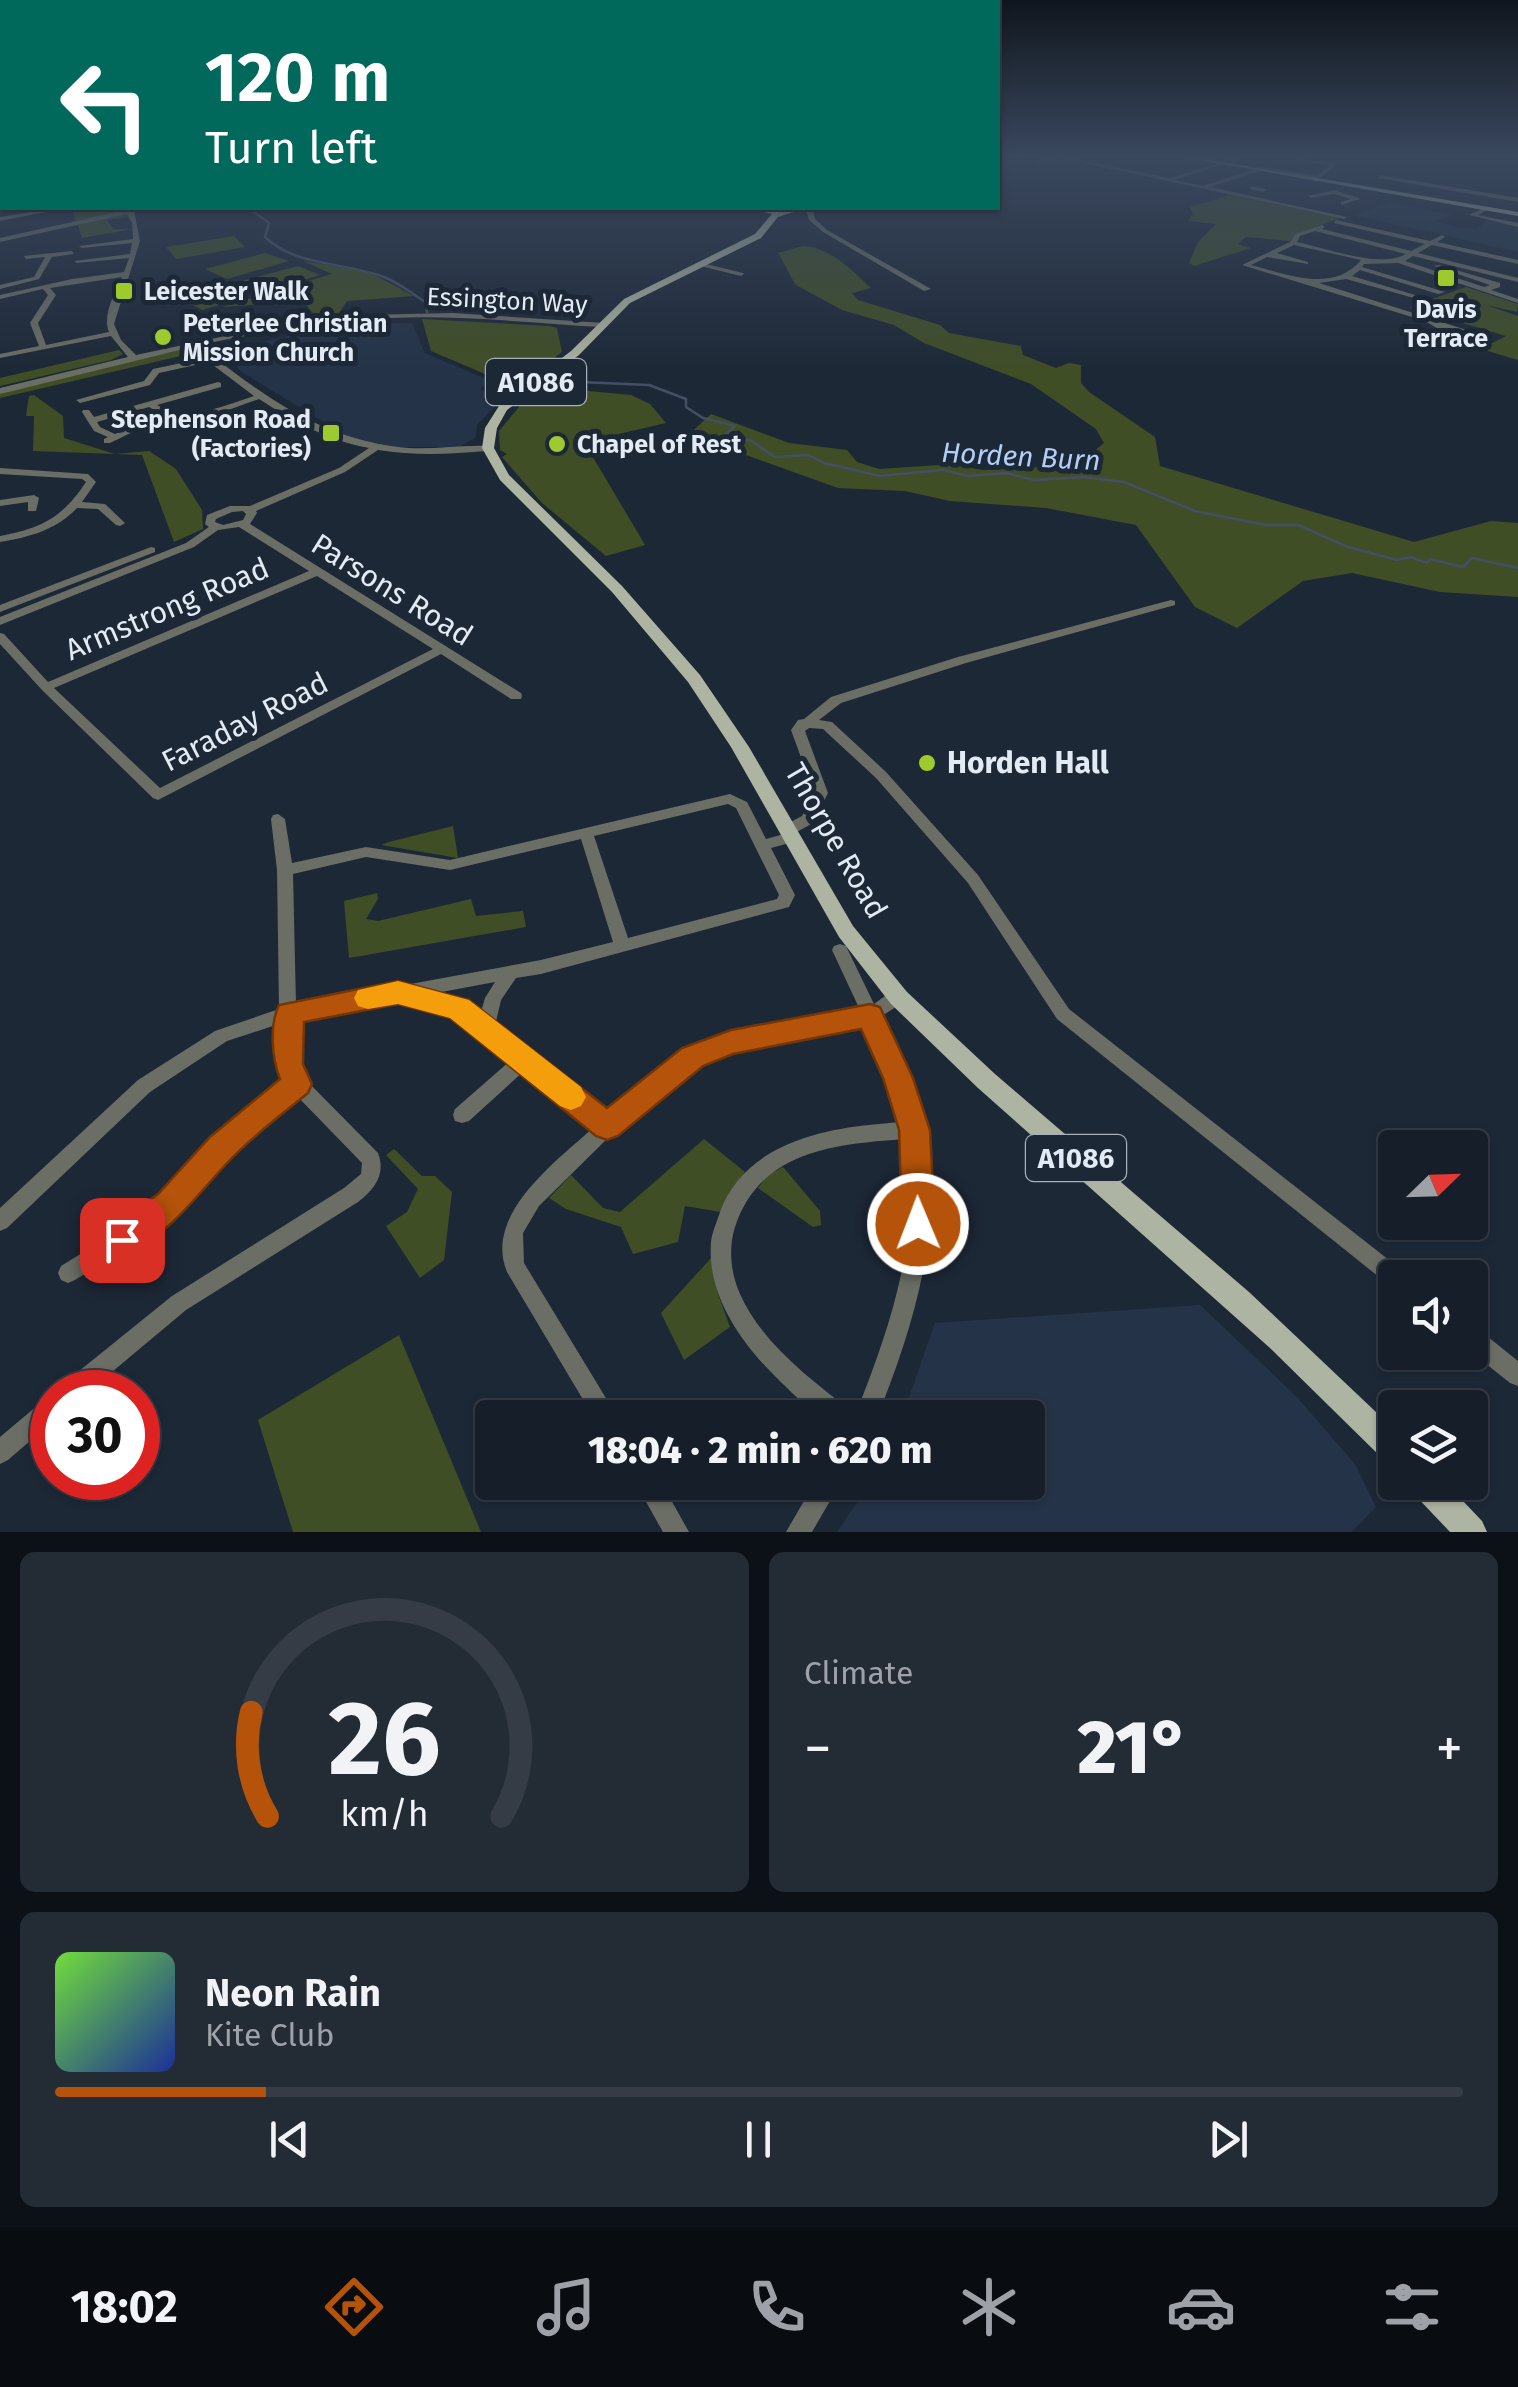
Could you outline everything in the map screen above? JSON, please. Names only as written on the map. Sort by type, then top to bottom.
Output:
[{"type":"main road","name":"A1086","points":[[725,252],[753,229]]},
{"type":"main road","name":"A1086","points":[[488,448],[491,428],[503,408],[574,353],[600,325],[640,293],[758,236],[763,229]]},
{"type":"main road","name":"Thorpe Road","points":[[488,448],[504,477],[630,601],[685,666],[718,712],[840,924],[898,997],[969,1065],[1272,1328],[1378,1434]]},
{"type":"main road","points":[[1441,1500],[1471,1532]]},
{"type":"street","points":[[0,241],[52,229]]},
{"type":"street","points":[[134,229],[134,256],[110,315],[112,334],[134,358]]},
{"type":"street","points":[[824,229],[852,250],[927,289]]},
{"type":"street","points":[[1372,229],[1518,265]]},
{"type":"street","points":[[1293,243],[1297,235],[1314,230],[1518,280]]},
{"type":"street","points":[[38,242],[50,236],[46,231]]},
{"type":"street","points":[[1401,258],[1442,237]]},
{"type":"street","points":[[0,241],[9,250]]},
{"type":"street","points":[[82,246],[137,241]]},
{"type":"street","points":[[1374,261],[1293,243],[1241,268],[1255,276],[1310,283],[1428,321],[1452,334],[1472,333],[1452,324],[1428,321]]},
{"type":"street","points":[[20,272],[73,258],[134,256]]},
{"type":"street","points":[[26,257],[54,276]]},
{"type":"street","points":[[1401,258],[1518,301]]},
{"type":"street","points":[[1347,277],[1362,262],[1401,258],[1497,285],[1478,289]]},
{"type":"street","points":[[698,264],[741,274]]},
{"type":"street","points":[[1496,273],[1518,265]]},
{"type":"street","points":[[10,295],[0,288],[44,266]]},
{"type":"street","points":[[1360,268],[1441,292]]},
{"type":"street","points":[[0,297],[128,274]]},
{"type":"street","points":[[1310,283],[1347,277],[1417,296]]},
{"type":"street","points":[[43,347],[34,323],[52,295],[45,287]]},
{"type":"street","name":"Essington Way","points":[[0,391],[287,326],[384,316],[467,316],[600,325]]},
{"type":"street","points":[[0,356],[112,334]]},
{"type":"street","points":[[194,345],[293,417],[345,442],[374,449],[437,453],[488,448]]},
{"type":"street","points":[[80,400],[98,390],[147,382],[156,371],[210,359]]},
{"type":"street","points":[[115,437],[97,429],[88,416],[151,405],[218,386]]},
{"type":"street","points":[[151,405],[170,416],[188,416],[261,396]]},
{"type":"street","points":[[103,443],[138,427]]},
{"type":"street","name":"Armstrong Road","points":[[216,527],[209,521],[220,511],[250,510],[342,470],[374,449]]},
{"type":"street","points":[[0,471],[85,476],[90,486],[59,523],[0,539]]},
{"type":"street","points":[[0,504],[34,498],[32,509]]},
{"type":"street","points":[[74,505],[101,506],[120,523]]},
{"type":"street","name":"Armstrong Road","points":[[0,622],[190,545],[216,527],[242,524],[253,516],[250,510]]},
{"type":"street","name":"Parsons Road","points":[[242,524],[314,573],[516,696]]},
{"type":"street","points":[[0,609],[150,550]]},
{"type":"street","name":"Armstrong Road","points":[[0,637],[46,687],[314,573]]},
{"type":"street","points":[[762,845],[790,834],[808,819],[821,793],[798,730],[836,700],[962,660],[1171,603]]},
{"type":"street","name":"Faraday Road","points":[[46,687],[158,795],[440,650]]},
{"type":"street","points":[[803,723],[827,725],[840,734],[894,790],[973,879],[1063,1014],[1378,1264]]},
{"type":"street","points":[[0,1222],[144,1086],[221,1036],[290,1013],[510,973],[622,946],[784,903],[786,896],[742,805],[730,799],[450,864],[366,852],[285,870]]},
{"type":"street","points":[[98,1370],[179,1303],[366,1184],[373,1172],[371,1159],[297,1084],[288,1064],[285,870],[278,819]]},
{"type":"street","points":[[586,834],[622,946]]},
{"type":"street","name":"Thorpe Road","points":[[840,950],[898,1078],[914,1130],[920,1191],[918,1258],[892,1354],[873,1400]]},
{"type":"street","points":[[486,1027],[493,998],[510,973]]},
{"type":"street","points":[[398,992],[459,1008],[607,1126]]},
{"type":"street","points":[[596,1400],[514,1265],[514,1232],[532,1199],[607,1126],[692,1057],[731,1042],[870,1015],[898,997]]},
{"type":"street","points":[[462,1114],[525,1059]]},
{"type":"street","points":[[68,1273],[149,1222],[222,1147],[297,1084]]},
{"type":"street","points":[[820,1400],[770,1358],[738,1315],[721,1272],[723,1224],[740,1191],[764,1166],[801,1147],[847,1136],[914,1130]]},
{"type":"street","points":[[1488,1351],[1518,1375]]},
{"type":"street","points":[[0,1452],[30,1427]]},
{"type":"street","points":[[658,1500],[677,1532]]},
{"type":"street","points":[[798,1532],[818,1500]]},
{"type":"shaded area","points":[[1418,229],[1518,229],[1518,252]]},
{"type":"shaded area","points":[[412,323],[425,353],[493,382],[479,389],[502,399],[477,425],[476,437],[459,447],[382,447],[348,437],[240,371],[228,356],[232,350],[282,337],[355,324]]},
{"type":"shaded area","points":[[1200,1305],[1296,1396],[1355,1464],[1376,1507],[1352,1532],[837,1532],[859,1500],[1045,1500],[1045,1400],[908,1400],[935,1323]]},
{"type":"green space","points":[[79,229],[130,229],[82,238]]},
{"type":"green space","points":[[1211,229],[1308,229],[1295,234],[1290,241],[1246,237],[1238,244],[1251,248],[1194,266],[1189,263],[1198,242]]},
{"type":"green space","points":[[234,236],[245,247],[176,259],[166,247]]},
{"type":"green space","points":[[803,246],[832,255],[871,288],[852,293],[858,300],[940,325],[949,333],[1021,346],[1023,355],[1056,368],[1069,363],[1081,365],[1081,383],[1089,392],[1155,437],[1160,466],[1414,542],[1491,521],[1518,523],[1518,597],[1440,592],[1352,573],[1303,581],[1237,628],[1195,607],[1136,525],[1046,508],[950,501],[905,491],[838,488],[732,450],[684,439],[711,414],[789,443],[847,450],[857,462],[879,469],[954,464],[982,470],[1077,465],[1104,443],[1096,429],[1031,384],[924,343],[894,325],[842,310],[796,285],[778,253]]},
{"type":"green space","points":[[265,253],[289,261],[227,279],[205,269]]},
{"type":"green space","points":[[303,261],[369,272],[414,296],[347,301],[337,316],[317,318],[303,301],[222,307],[332,274]]},
{"type":"green space","points":[[298,266],[320,275],[257,293],[235,283]]},
{"type":"green space","points":[[213,281],[247,297],[202,310],[168,292]]},
{"type":"green space","points":[[1466,287],[1518,304],[1517,312],[1486,305],[1518,316],[1518,360],[1481,349],[1506,336],[1410,307]]},
{"type":"green space","points":[[422,319],[549,326],[557,328],[562,352],[534,373],[498,391],[488,387],[499,380],[431,351]]},
{"type":"green space","points":[[183,349],[198,352],[0,398],[0,392]]},
{"type":"green space","points":[[119,350],[123,354],[111,360],[0,386],[0,378]]},
{"type":"green space","points":[[546,387],[631,395],[650,404],[666,423],[584,442],[645,545],[606,556],[542,503],[502,457],[507,454],[500,450],[499,431],[528,396]]},
{"type":"green space","points":[[34,395],[63,416],[64,438],[115,454],[149,451],[176,469],[202,510],[203,529],[174,542],[142,455],[33,451],[34,416],[26,416],[29,396]]},
{"type":"green space","points":[[453,826],[458,858],[381,845],[389,842]]},
{"type":"green space","points":[[377,893],[378,899],[366,919],[378,921],[471,899],[476,916],[523,911],[526,927],[349,958],[344,901]]},
{"type":"green space","points":[[704,1139],[745,1172],[721,1212],[685,1206],[678,1242],[633,1254],[621,1227],[566,1209],[549,1198],[571,1175],[603,1208],[620,1212]]},
{"type":"green space","points":[[394,1149],[422,1176],[435,1176],[452,1192],[444,1260],[420,1278],[386,1226],[407,1212],[418,1189],[386,1155]]},
{"type":"green space","points":[[783,1167],[820,1211],[821,1225],[813,1227],[758,1188],[768,1175]]},
{"type":"green space","points":[[713,1256],[718,1294],[730,1327],[684,1360],[661,1313]]},
{"type":"green space","points":[[399,1335],[481,1532],[293,1532],[258,1420]]},
{"type":"waterway","points":[[267,229],[265,237],[291,254],[369,272],[400,285],[425,302],[427,312]]},
{"type":"waterway","name":"Horden Burn","points":[[557,381],[649,385],[686,399],[686,407],[703,418],[735,426],[720,439],[750,440],[775,457],[808,455],[824,463],[880,476],[943,470],[968,476],[1006,473],[1034,480],[1084,477],[1124,482],[1195,511],[1266,525],[1298,525],[1348,547],[1397,560],[1411,557],[1427,563],[1430,559],[1463,567],[1472,558],[1518,568]]},
{"type":"slow traffic","points":[[368,998],[398,992],[459,1008],[571,1097]]},
{"type":"place","name":"Davis Terrace","points":[[1446,278]]},
{"type":"place","name":"Leicester Walk","points":[[124,291]]},
{"type":"place","name":"Peterlee Christian Mission Church","points":[[163,337]]},
{"type":"place","name":"Stephenson Road (Factories)","points":[[331,433]]},
{"type":"place","name":"Chapel of Rest","points":[[557,444]]},
{"type":"place","name":"Horden Hall","points":[[927,763]]},
{"type":"route","points":[[122,1240],[169,1205],[222,1147],[297,1084],[288,1064],[290,1013],[398,992],[459,1008],[607,1126],[692,1057],[731,1042],[870,1015],[898,1078],[914,1130],[920,1191],[918,1224]]}]
